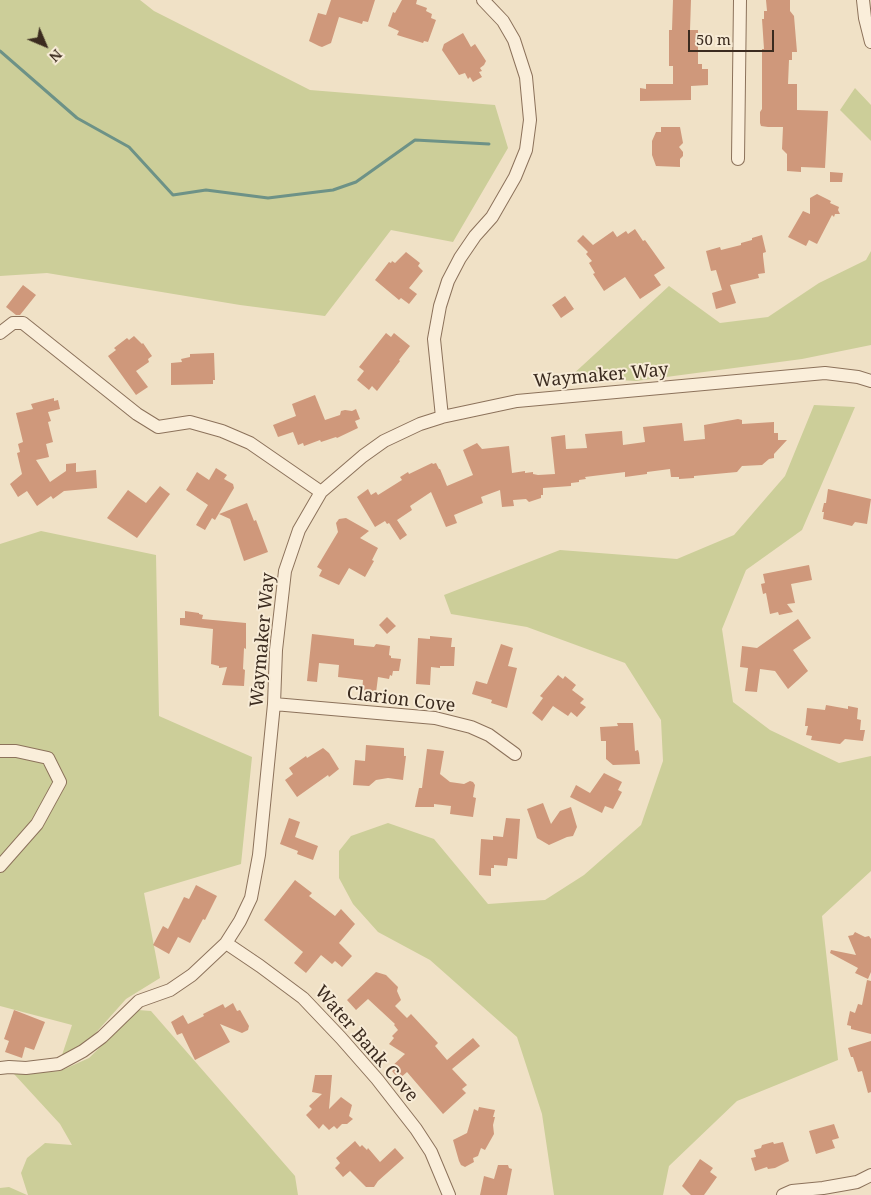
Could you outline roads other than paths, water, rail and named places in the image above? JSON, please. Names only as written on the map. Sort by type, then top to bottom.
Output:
[{"type":"street","points":[[442,417],[434,339],[440,306],[448,281],[460,258],[475,236],[492,217],[514,177],[526,150],[530,120],[526,77],[514,40],[503,21],[483,0]]},
{"type":"street","points":[[738,159],[740,0]]},
{"type":"street","points":[[863,0],[871,42]]},
{"type":"street","points":[[0,333],[13,323],[23,322],[137,414],[158,427],[190,422],[222,431],[250,443],[321,492]]},
{"type":"street","name":"Waymaker Way","points":[[0,1068],[9,1066],[26,1068],[58,1064],[83,1051],[139,1001],[170,990],[192,976],[226,943],[240,921],[251,898],[259,855],[274,704],[276,650],[285,571],[299,530],[321,492],[363,456],[384,441],[420,424],[442,417],[517,401],[825,373],[858,377],[871,381]]},
{"type":"street","name":"Clarion Cove","points":[[274,704],[435,718],[471,727],[489,735],[515,754]]},
{"type":"street","points":[[0,751],[16,751],[48,758],[60,782],[37,824],[0,866]]},
{"type":"street","name":"Water Bank Cove","points":[[226,943],[303,998],[347,1045],[377,1079],[416,1129],[431,1152],[449,1195]]},
{"type":"street","points":[[783,1195],[792,1191],[857,1182],[871,1176]]},
{"type":"waterway","points":[[0,51],[77,118],[129,147],[173,195],[206,190],[268,198],[333,190],[356,182],[415,140],[489,144]]}]
